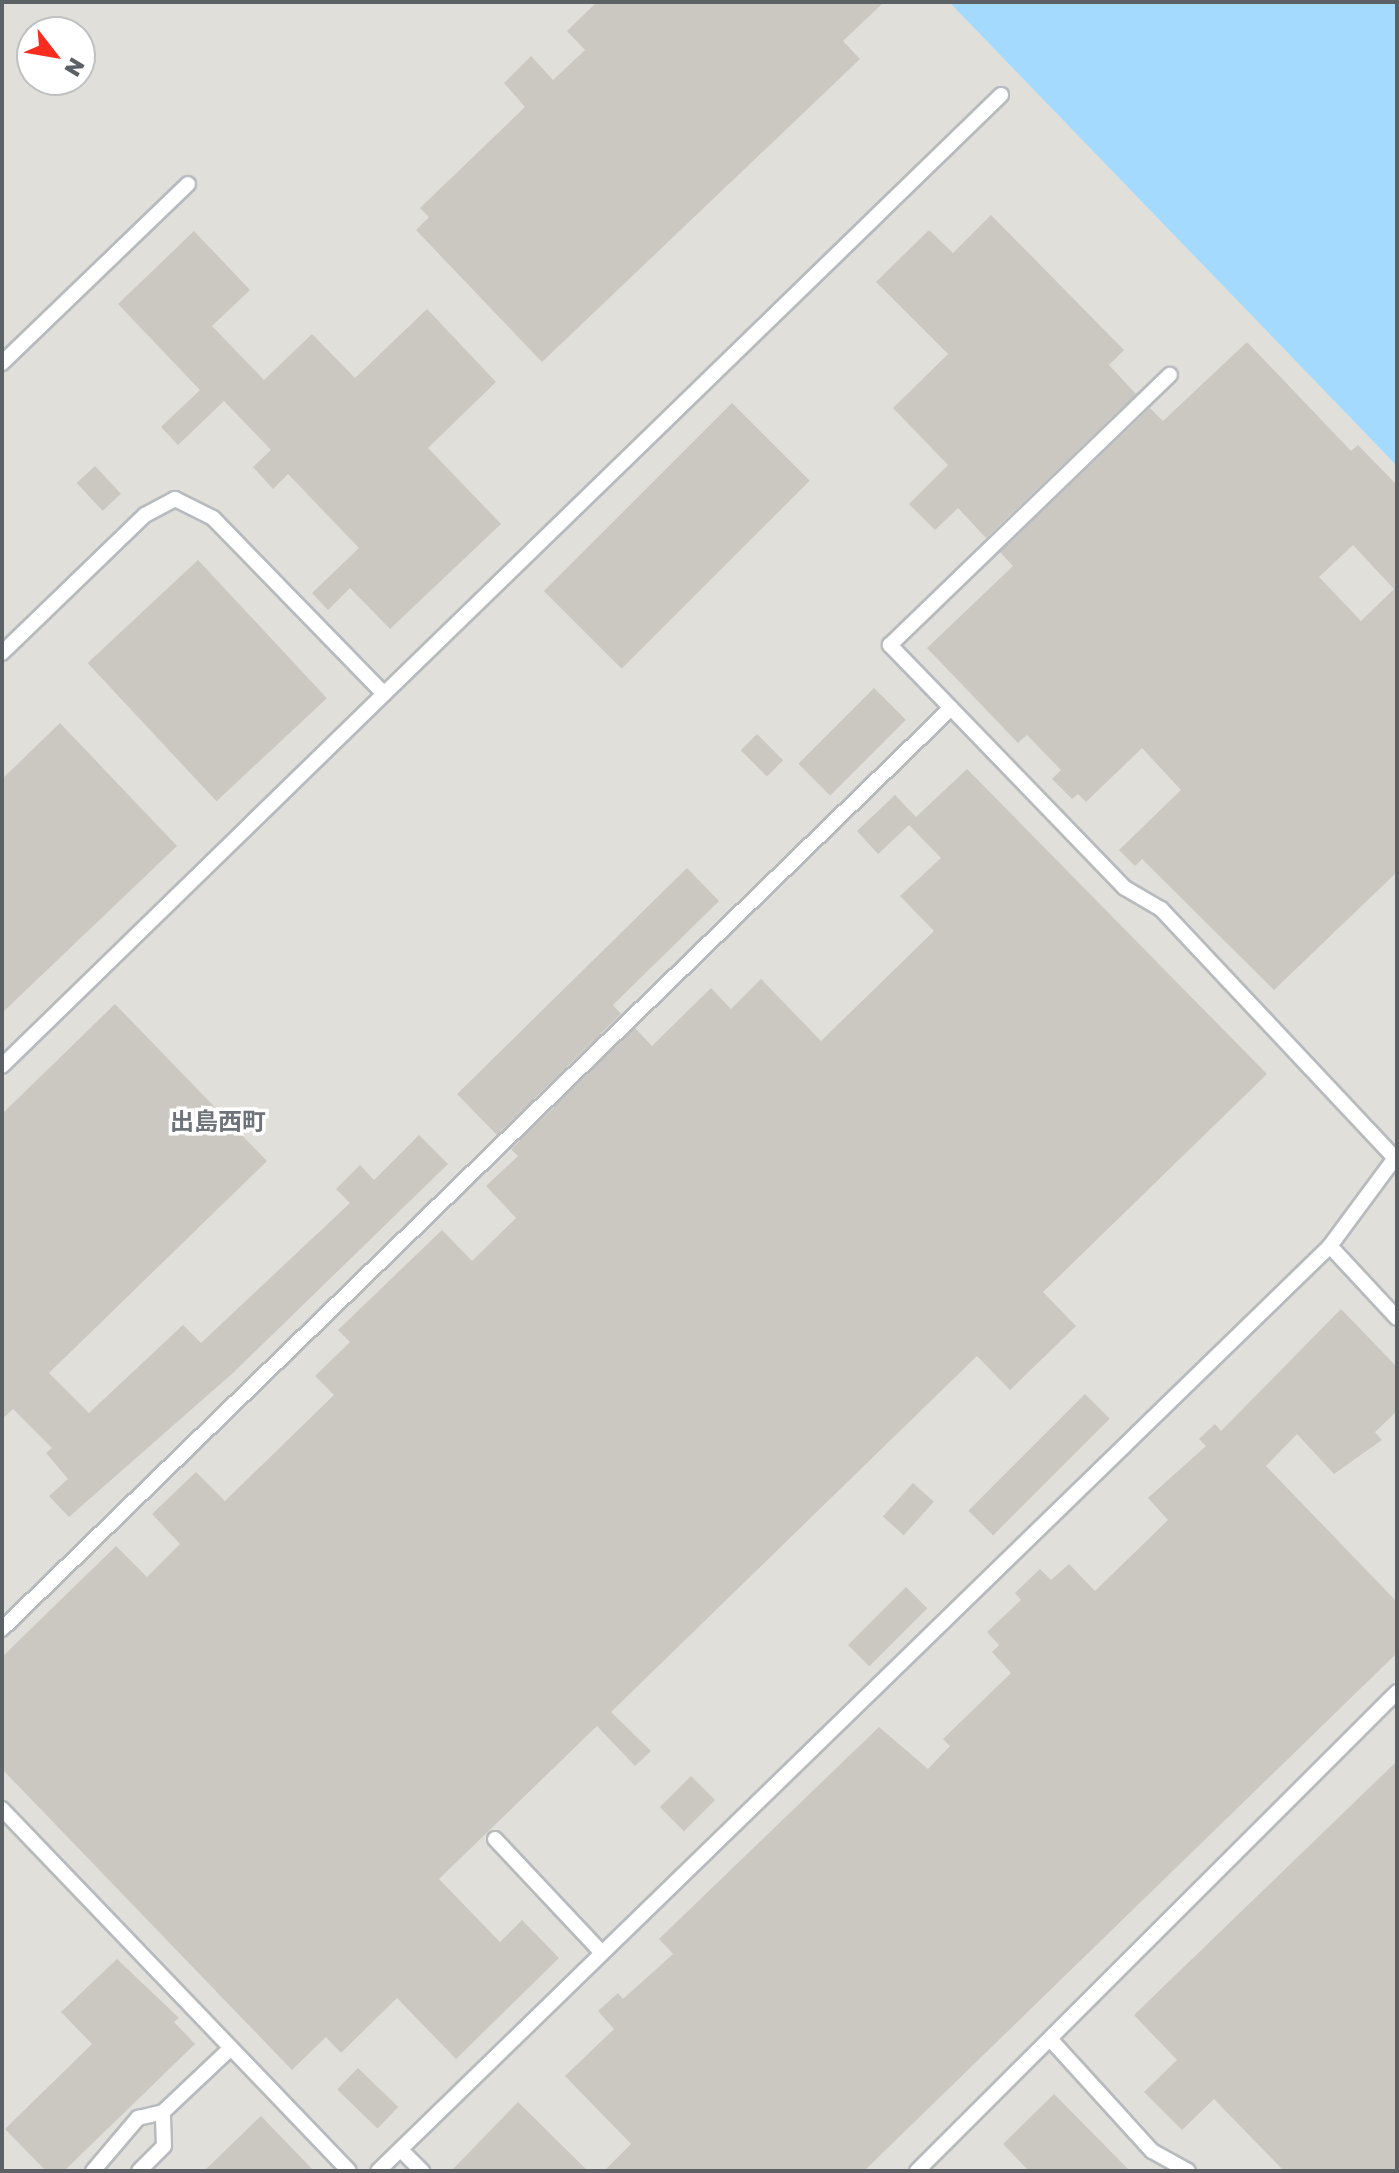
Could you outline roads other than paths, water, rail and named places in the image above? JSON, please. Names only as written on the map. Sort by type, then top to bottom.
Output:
[{"type":"lane","points":[[2,1066],[1001,95]]},
{"type":"lane","points":[[2,363],[188,184]]},
{"type":"lane","points":[[378,2171],[600,1951],[1330,1246],[1396,1157],[1161,909],[1125,888],[890,645],[1170,375]]},
{"type":"lane","points":[[2,653],[145,515],[175,499],[213,518],[384,694]]},
{"type":"lane","points":[[2,1629],[951,708]]},
{"type":"lane","points":[[1330,1246],[1397,1318]]},
{"type":"lane","points":[[917,2171],[1397,1692]]},
{"type":"lane","points":[[2,1809],[349,2171]]},
{"type":"lane","points":[[495,1839],[600,1951]]},
{"type":"lane","points":[[1051,2040],[1152,2151],[1188,2171]]},
{"type":"lane","points":[[93,2171],[138,2118],[163,2112],[231,2048]]},
{"type":"lane","points":[[139,2171],[164,2146],[163,2112]]},
{"type":"lane","points":[[401,2150],[422,2171]]},
{"type":"water","points":[[949,2],[1397,2],[1397,466]]},
{"type":"district","name":"出島西町","points":[[218,1121]]}]
